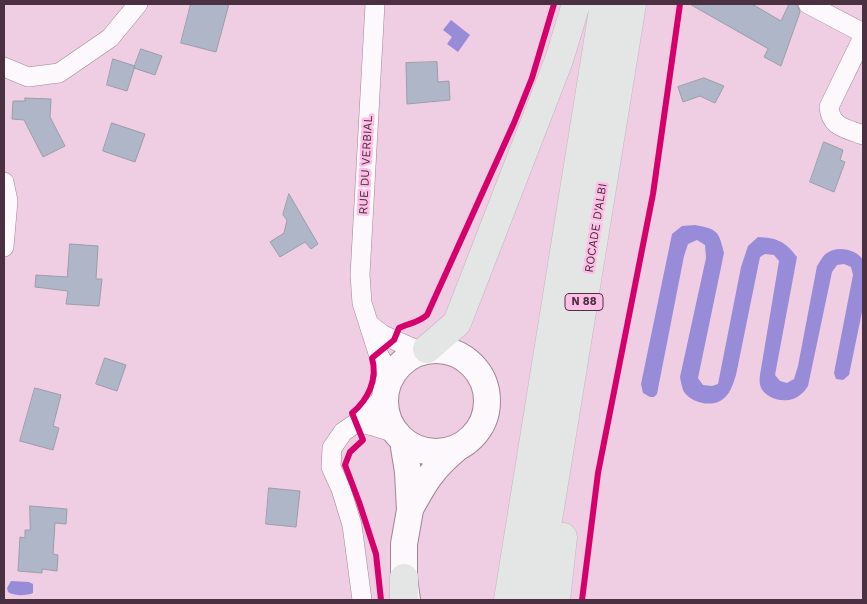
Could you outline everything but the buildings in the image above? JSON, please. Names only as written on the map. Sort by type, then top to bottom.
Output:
[{"type":"highway","points":[[423,350],[443,337],[457,323],[559,60],[576,4]]},
{"type":"highway","name":"N 88","points":[[508,600],[604,4]]},
{"type":"highway","name":"ROCADE D'ALBI","points":[[536,600],[632,4]]},
{"type":"highway","points":[[556,600],[564,534],[611,238],[636,4]]},
{"type":"main road","points":[[405,593],[404,544],[410,510],[408,472],[399,437],[387,416],[386,388],[396,368],[406,358],[423,350],[443,349],[459,354],[473,364],[485,386],[487,411],[481,426],[470,440],[439,463],[428,477],[410,510]]},
{"type":"main road","points":[[399,437],[415,448],[428,452],[456,449]]},
{"type":"street","points":[[4,66],[28,77],[59,73],[110,38],[138,4]]},
{"type":"street","name":"RUE DU VERBIAL","points":[[375,4],[360,275],[362,303],[378,353],[384,365],[386,388]]},
{"type":"street","points":[[808,4],[863,34]]},
{"type":"street","points":[[863,37],[829,107],[830,116],[835,124],[863,135]]},
{"type":"street","points":[[4,182],[8,201],[4,247]]},
{"type":"street","points":[[369,324],[384,335],[423,350]]},
{"type":"street","points":[[362,600],[352,525],[341,489],[331,466],[332,448],[343,432],[356,424],[386,388]]},
{"type":"street","points":[[356,424],[373,426],[399,437]]},
{"type":"shaded area","points":[[451,20],[470,35],[458,52],[447,44],[452,37],[443,30]]},
{"type":"shaded area","points":[[695,225],[716,232],[724,253],[698,378],[703,385],[712,386],[718,384],[741,267],[748,246],[758,237],[780,241],[789,247],[797,257],[775,375],[780,381],[787,383],[794,379],[798,366],[817,266],[826,254],[836,249],[852,251],[863,260],[863,307],[849,375],[843,380],[836,379],[834,373],[853,275],[851,267],[844,264],[837,265],[832,272],[808,386],[801,394],[790,400],[777,399],[762,390],[760,375],[779,261],[774,255],[765,254],[760,257],[736,375],[731,390],[723,399],[711,404],[696,401],[687,396],[683,390],[680,377],[706,258],[705,245],[697,240],[688,244],[684,256],[657,394],[654,397],[650,397],[643,393],[641,384],[672,234],[682,226]]},
{"type":"shaded area","points":[[11,581],[33,584],[33,593],[20,595],[8,592],[7,588]]},
{"type":"cycle path","points":[[381,600],[376,554],[345,465],[350,452],[363,440],[352,413],[363,402],[373,381],[374,366],[372,358],[394,340],[399,328],[427,315],[514,123],[532,78],[554,4]]},
{"type":"cycle path","points":[[582,600],[598,473],[653,194],[680,4]]}]
